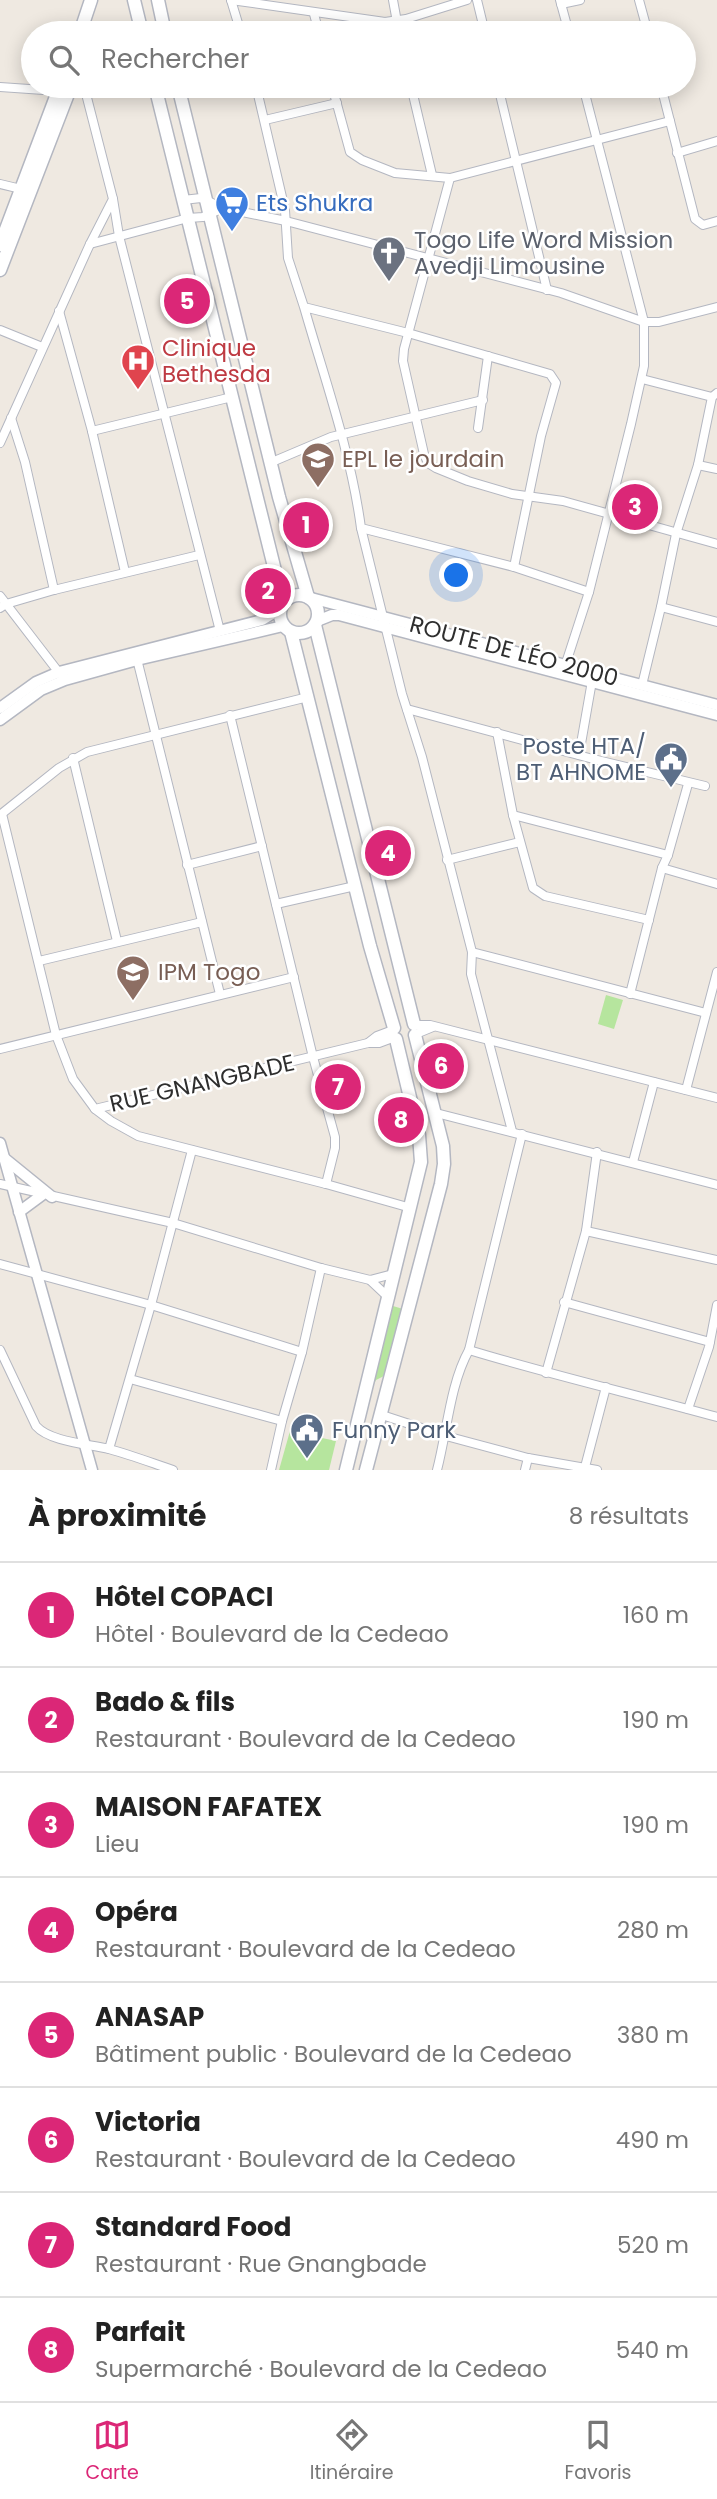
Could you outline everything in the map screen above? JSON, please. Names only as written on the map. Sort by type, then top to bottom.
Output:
[{"type":"main road","points":[[84,21],[91,0]]},
{"type":"main road","points":[[92,21],[99,0]]},
{"type":"main road","points":[[134,0],[139,21]]},
{"type":"main road","points":[[158,0],[163,21]]},
{"type":"main road","points":[[0,245],[56,98]]},
{"type":"main road","points":[[0,270],[66,98]]},
{"type":"main road","points":[[158,98],[281,606],[280,621],[287,629],[308,696],[395,1033],[421,1153],[411,1208],[387,1296],[346,1470]]},
{"type":"main road","points":[[181,98],[290,538],[309,598],[318,609],[316,623],[443,1146],[444,1164],[416,1283],[366,1470]]},
{"type":"main road","points":[[281,606],[297,594],[309,598]]},
{"type":"main road","points":[[287,629],[304,632],[316,623]]},
{"type":"main road","points":[[395,1033],[403,1020],[415,1029]]},
{"type":"main road","points":[[395,1033],[407,1042],[415,1029]]},
{"type":"main road","points":[[393,1274],[416,1283]]},
{"type":"main road","points":[[387,1296],[410,1304]]},
{"type":"street","points":[[237,21],[231,0],[314,14],[396,21],[467,0]]},
{"type":"street","points":[[393,0],[396,21]]},
{"type":"street","points":[[477,0],[482,21]]},
{"type":"street","points":[[566,21],[560,2],[580,0]]},
{"type":"street","points":[[639,0],[645,21]]},
{"type":"street","points":[[314,14],[316,21]]},
{"type":"street","points":[[0,88],[21,88]]},
{"type":"street","points":[[88,98],[113,199],[119,236],[220,631]]},
{"type":"street","points":[[259,98],[285,210],[288,258],[341,435],[385,623],[425,766],[472,952],[471,974],[513,1131]]},
{"type":"street","points":[[336,98],[348,146],[354,155],[390,172],[450,177],[670,121]]},
{"type":"street","points":[[414,98],[432,175]]},
{"type":"street","points":[[501,98],[547,290]]},
{"type":"street","points":[[566,663],[589,592],[644,366],[644,322],[586,98]]},
{"type":"street","points":[[664,98],[695,219],[703,225],[717,221]]},
{"type":"street","points":[[265,120],[337,103]]},
{"type":"street","points":[[677,153],[717,141]]},
{"type":"street","points":[[450,177],[402,361],[428,463],[468,481],[512,494],[563,501],[717,544]]},
{"type":"street","points":[[0,184],[21,189]]},
{"type":"street","points":[[183,201],[195,198],[206,200],[223,208],[286,221],[427,258],[547,290],[644,322],[659,322],[717,307]]},
{"type":"street","points":[[0,443],[42,347],[113,199]]},
{"type":"street","points":[[90,244],[188,218],[210,215],[223,208]]},
{"type":"street","points":[[304,307],[408,333],[550,374],[556,383],[541,436],[514,567]]},
{"type":"street","points":[[60,311],[125,572]]},
{"type":"street","points":[[0,330],[42,347]]},
{"type":"street","points":[[478,428],[488,356]]},
{"type":"street","points":[[642,379],[714,395],[698,465],[676,534],[662,607],[642,685]]},
{"type":"street","points":[[92,432],[232,397]]},
{"type":"street","points":[[272,463],[341,435],[483,400]]},
{"type":"street","points":[[11,418],[54,590]]},
{"type":"street","points":[[698,465],[717,469]]},
{"type":"street","points":[[361,528],[514,567],[589,592]]},
{"type":"street","points":[[3,606],[54,590],[199,555]]},
{"type":"street","points":[[0,596],[3,606],[62,676]]},
{"type":"street","name":"ROUTE DE LÉO 2000","points":[[309,598],[385,623],[717,715]]},
{"type":"street","points":[[0,708],[36,682],[262,620],[281,606]]},
{"type":"street","points":[[662,607],[717,622]]},
{"type":"street","name":"ROUTE DE LÉO 2000","points":[[316,623],[332,615],[385,623],[566,663],[717,705]]},
{"type":"street","points":[[136,656],[287,629]]},
{"type":"street","points":[[136,656],[220,995]]},
{"type":"street","points":[[0,720],[62,676]]},
{"type":"street","points":[[579,755],[592,681]]},
{"type":"street","points":[[1,814],[73,758],[87,752],[308,696]]},
{"type":"street","points":[[407,709],[688,784],[705,786]]},
{"type":"street","points":[[230,715],[336,1142],[326,1184]]},
{"type":"street","points":[[497,732],[530,884],[541,894],[649,920]]},
{"type":"street","points":[[73,758],[117,941]]},
{"type":"street","points":[[630,994],[662,868],[688,784]]},
{"type":"street","name":"RUE GNANGBADE","points":[[1,814],[56,1035],[73,1079],[95,1108],[313,1057],[368,1043],[377,1036],[395,1033]]},
{"type":"street","points":[[513,815],[668,855]]},
{"type":"street","points":[[447,860],[520,842]]},
{"type":"street","points":[[187,865],[262,846]]},
{"type":"street","points":[[662,868],[717,884]]},
{"type":"street","points":[[276,904],[355,886]]},
{"type":"street","points":[[39,961],[202,922]]},
{"type":"street","points":[[472,952],[706,1013]]},
{"type":"street","points":[[686,1090],[717,972]]},
{"type":"street","points":[[0,1049],[294,977]]},
{"type":"street","points":[[415,1029],[433,1027],[717,1098]]},
{"type":"street","points":[[633,1162],[654,1082]]},
{"type":"street","points":[[95,1108],[111,1121],[138,1136],[411,1208]]},
{"type":"street","points":[[436,1113],[597,1152],[717,1185]]},
{"type":"street","points":[[437,1470],[522,1134]]},
{"type":"street","points":[[0,1143],[92,1470]]},
{"type":"street","points":[[109,1449],[151,1305],[191,1150]]},
{"type":"street","points":[[545,1373],[586,1231],[597,1152]]},
{"type":"street","points":[[4,1158],[47,1196]]},
{"type":"street","points":[[0,1184],[173,1223],[370,1280],[393,1274]]},
{"type":"street","points":[[19,1212],[47,1196]]},
{"type":"street","points":[[586,1231],[717,1260]]},
{"type":"street","points":[[0,1264],[151,1305],[302,1352]]},
{"type":"street","points":[[271,1470],[321,1268]]},
{"type":"street","points":[[370,1280],[387,1296]]},
{"type":"street","points":[[565,1302],[712,1346]]},
{"type":"street","points":[[688,1409],[712,1346],[717,1305]]},
{"type":"street","points":[[0,1350],[39,1429],[45,1434],[109,1449],[173,1470]]},
{"type":"street","points":[[469,1350],[545,1373],[717,1417]]},
{"type":"street","points":[[130,1379],[282,1422]]},
{"type":"street","points":[[585,1467],[606,1387]]},
{"type":"street","points":[[382,1415],[528,1458],[597,1470]]},
{"type":"street","points":[[525,1470],[528,1458]]},
{"type":"green space","points":[[606,995],[623,1000],[614,1029],[598,1024]]},
{"type":"green space","points":[[393,1306],[403,1309],[386,1375],[376,1380],[373,1386]]},
{"type":"green space","points":[[290,1431],[336,1441],[329,1470],[279,1470]]},
{"type":"place","name":"Ets Shukra","points":[[232,233]]},
{"type":"place","name":"Togo Life Word Mission Avedji Limousine","points":[[389,283]]},
{"type":"place","name":"ANASAP","points":[[187,301]]},
{"type":"place","name":"Clinique Bethesda","points":[[138,391]]},
{"type":"place","name":"EPL le jourdain","points":[[318,489]]},
{"type":"place","name":"MAISON FAFATEX","points":[[635,507]]},
{"type":"place","name":"Hôtel COPACI","points":[[306,525]]},
{"type":"place","name":"Bado & fils","points":[[268,591]]},
{"type":"place","name":"Poste HTA/ BT AHNOME","points":[[671,789]]},
{"type":"place","name":"Opéra","points":[[388,853]]},
{"type":"place","name":"IPM Togo","points":[[133,1002]]},
{"type":"place","name":"Victoria","points":[[441,1066]]},
{"type":"place","name":"Standard Food","points":[[338,1087]]},
{"type":"place","name":"Parfait","points":[[401,1120]]},
{"type":"place","name":"Funny Park","points":[[307,1460]]}]
